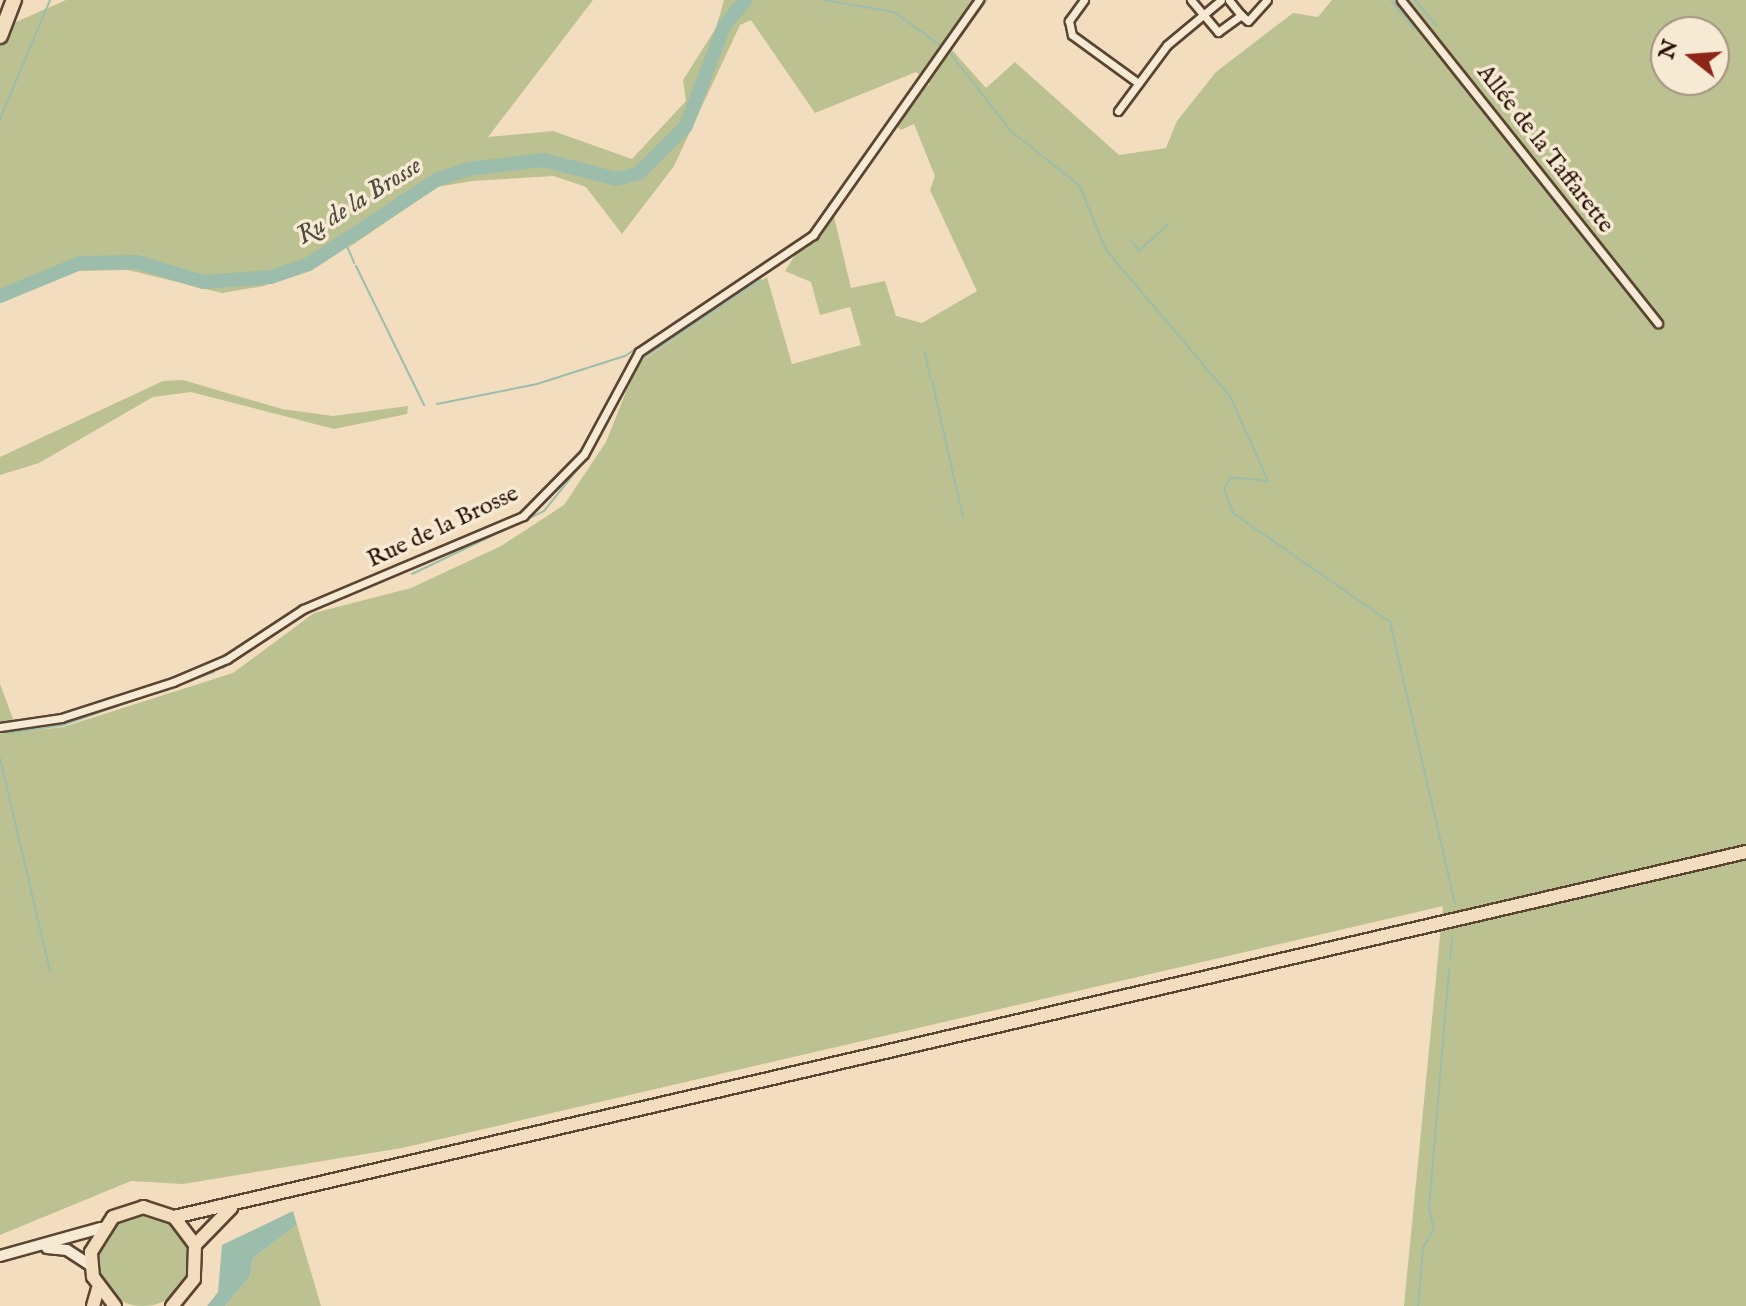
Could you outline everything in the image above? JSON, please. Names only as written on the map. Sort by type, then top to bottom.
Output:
[{"type":"highway","points":[[0,36],[14,0]]},
{"type":"main road","points":[[0,1256],[101,1228],[127,1210],[174,1217],[237,1204],[1746,852]]},
{"type":"main road","points":[[195,1245],[237,1204]]},
{"type":"main road","points":[[173,1306],[194,1279],[195,1245],[174,1217]]},
{"type":"main road","points":[[101,1228],[90,1265],[98,1289],[115,1306]]},
{"type":"main road","points":[[41,1247],[67,1250],[90,1265]]},
{"type":"main road","points":[[93,1306],[98,1289]]},
{"type":"street","name":"Rue de la Brosse","points":[[0,727],[61,718],[173,682],[227,659],[303,609],[523,516],[584,454],[639,352],[813,235],[979,0]]},
{"type":"street","points":[[1084,0],[1069,28],[1085,50],[1138,83]]},
{"type":"street","points":[[1191,0],[1218,32],[1241,15]]},
{"type":"street","points":[[1118,111],[1138,83],[1203,14],[1221,0]]},
{"type":"street","points":[[1229,0],[1248,21],[1267,0]]},
{"type":"street","name":"Allée de la Taffarette","points":[[1401,0],[1658,323]]},
{"type":"green space","points":[[66,0],[593,0],[488,137],[553,131],[632,159],[686,101],[683,80],[716,28],[724,0],[988,0],[952,50],[986,88],[1015,62],[1119,155],[1166,148],[1177,121],[1216,72],[1293,13],[1318,17],[1332,0],[1746,0],[1746,1306],[1404,1306],[1443,906],[402,1148],[183,1184],[131,1181],[0,1235],[0,684],[18,732],[63,727],[233,673],[314,613],[411,588],[501,546],[564,505],[606,442],[637,364],[767,277],[792,364],[861,345],[850,307],[820,315],[811,282],[785,271],[830,200],[851,288],[885,281],[896,316],[922,323],[977,291],[930,190],[935,176],[914,124],[901,130],[888,118],[930,84],[916,72],[815,113],[751,20],[740,25],[674,166],[622,234],[586,187],[554,176],[472,181],[437,187],[354,244],[264,286],[222,293],[128,270],[78,271],[0,303],[0,29]]},
{"type":"green space","points":[[183,380],[282,409],[333,416],[408,406],[407,414],[334,429],[191,392],[153,397],[39,463],[0,475],[0,457],[163,381]]},
{"type":"green space","points":[[143,1212],[161,1216],[176,1226],[186,1241],[190,1259],[186,1277],[176,1292],[161,1302],[143,1306],[125,1302],[110,1292],[100,1277],[96,1259],[100,1241],[110,1226],[125,1216]]},
{"type":"green space","points":[[297,1225],[321,1306],[225,1306],[250,1276],[253,1258]]},
{"type":"shaded area","points":[[293,1211],[297,1225],[253,1258],[250,1276],[225,1306],[207,1306],[218,1292],[222,1245]]},
{"type":"waterway","points":[[0,119],[50,0]]},
{"type":"waterway","name":"Ru de la Brosse","points":[[0,296],[80,263],[137,262],[203,282],[271,277],[309,264],[438,179],[469,169],[543,160],[617,179],[639,173],[686,126],[724,26],[746,0]]},
{"type":"waterway","points":[[824,0],[894,12],[940,45]]},
{"type":"waterway","points":[[1391,0],[1414,29]]},
{"type":"waterway","points":[[1415,0],[1436,25]]},
{"type":"waterway","points":[[951,54],[1011,131],[1079,185],[1106,250],[1230,396],[1268,481],[1231,477],[1224,489],[1233,513],[1390,622],[1455,903]]},
{"type":"waterway","points":[[1131,240],[1139,251],[1167,225]]},
{"type":"waterway","points":[[344,239],[354,263]]},
{"type":"waterway","points":[[356,266],[424,405]]},
{"type":"waterway","points":[[636,363],[761,280]]},
{"type":"waterway","points":[[437,404],[537,384],[625,356],[658,334]]},
{"type":"waterway","points":[[925,353],[930,376]]},
{"type":"waterway","points":[[932,380],[963,518]]},
{"type":"waterway","points":[[412,574],[544,511],[589,455],[611,412]]},
{"type":"waterway","points":[[223,668],[244,655]]},
{"type":"waterway","points":[[8,733],[63,725],[214,672]]},
{"type":"waterway","points":[[0,758],[50,971]]},
{"type":"waterway","points":[[1450,961],[1452,937]]},
{"type":"waterway","points":[[1418,1306],[1423,1248],[1434,1229],[1429,1209],[1449,969]]}]
